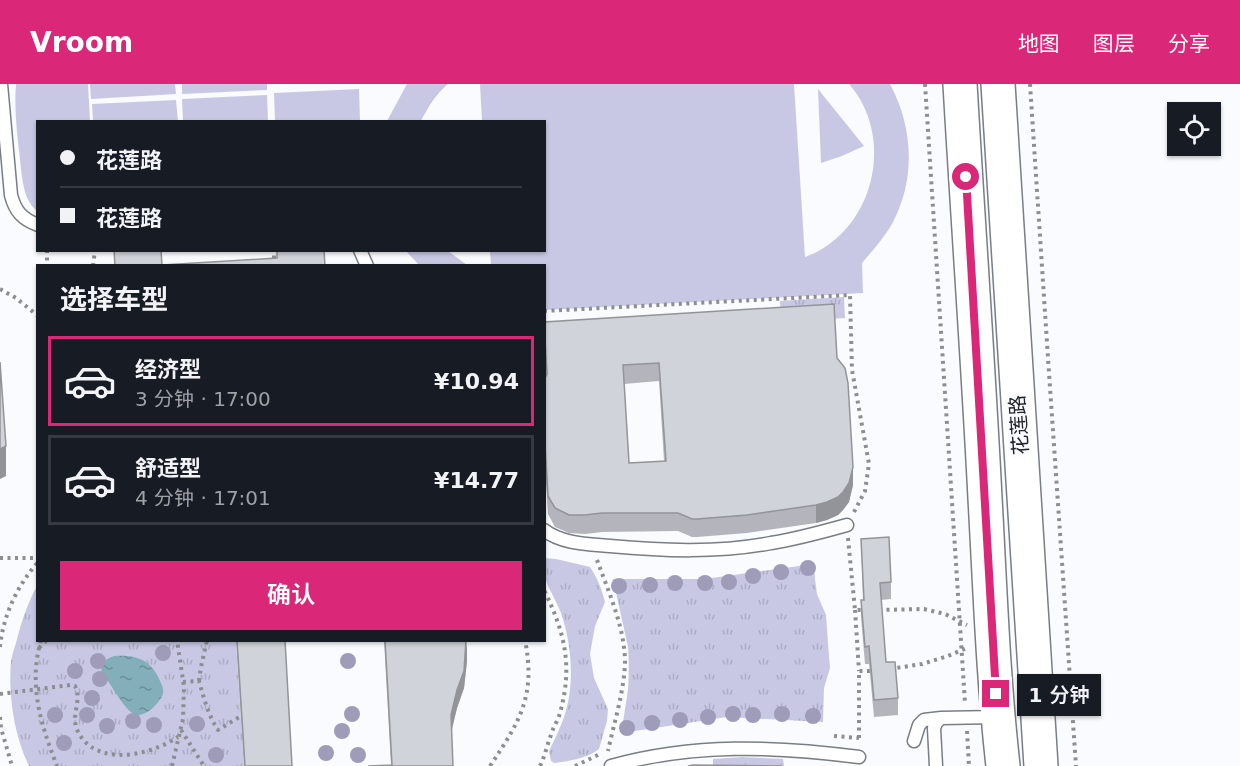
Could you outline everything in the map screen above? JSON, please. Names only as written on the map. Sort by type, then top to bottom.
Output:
[{"type":"main road","name":"花莲路","points":[[960,84],[992,637],[982,718],[1004,766]]},
{"type":"main road","name":"花莲路","points":[[998,84],[1041,766]]},
{"type":"lane","points":[[2,84],[11,195],[14,206],[22,218],[36,224]]},
{"type":"lane","points":[[546,531],[573,542],[687,551],[771,544],[847,525]]},
{"type":"lane","points":[[914,741],[922,721],[941,718],[982,718]]},
{"type":"lane","points":[[936,766],[934,728],[941,718]]},
{"type":"lane","points":[[611,766],[653,756],[703,749],[754,748],[859,757]]},
{"type":"path","points":[[925,84],[962,650],[982,718],[969,766]]},
{"type":"path","points":[[1030,84],[1076,766]]},
{"type":"path","points":[[0,289],[16,298],[36,314]]},
{"type":"path","points":[[546,311],[850,295],[852,370],[869,464],[865,491],[847,525],[859,671],[859,757]]},
{"type":"path","points":[[0,558],[36,560]]},
{"type":"path","points":[[596,559],[615,611],[624,652],[622,684],[608,751]]},
{"type":"path","points":[[0,647],[14,596],[36,563]]},
{"type":"path","points":[[540,766],[559,716],[564,696],[566,671],[563,638],[546,594]]},
{"type":"path","points":[[855,610],[924,609],[945,614],[992,637]]},
{"type":"path","points":[[887,669],[922,664],[992,637]]},
{"type":"path","points":[[40,642],[37,655],[35,690],[47,741],[57,766]]},
{"type":"path","points":[[39,648],[45,642]]},
{"type":"path","points":[[172,766],[183,719],[183,682],[177,642]]},
{"type":"path","points":[[207,642],[199,681],[212,720],[218,730],[241,716]]},
{"type":"path","points":[[490,766],[518,721],[524,704],[529,665],[525,642]]},
{"type":"path","points":[[859,671],[876,671]]},
{"type":"path","points":[[183,682],[199,681]]},
{"type":"path","points":[[0,694],[75,686],[78,701],[74,718],[80,741],[84,747]]},
{"type":"path","points":[[0,717],[12,766]]},
{"type":"path","points":[[181,729],[204,766]]},
{"type":"path","points":[[133,759],[158,750],[178,737]]},
{"type":"green space","points":[[16,84],[88,84],[90,120],[36,120],[36,210],[27,197],[22,180],[15,103]]},
{"type":"green space","points":[[90,84],[175,84],[176,94],[91,99]]},
{"type":"green space","points":[[182,84],[267,84],[267,90],[182,94]]},
{"type":"green space","points":[[407,84],[448,84],[433,101],[422,120],[388,120]]},
{"type":"green space","points":[[480,84],[794,84],[805,257],[828,245],[847,227],[861,206],[870,182],[874,156],[872,131],[864,106],[849,84],[890,84],[898,100],[907,135],[908,170],[905,188],[893,222],[862,263],[863,293],[546,310],[546,264],[491,264],[490,252],[546,252],[546,120],[482,120]]},
{"type":"green space","points":[[359,89],[360,120],[275,120],[274,93]]},
{"type":"green space","points":[[818,89],[864,146],[821,163]]},
{"type":"green space","points":[[267,95],[268,120],[183,120],[182,99]]},
{"type":"green space","points":[[176,100],[178,120],[93,120],[92,104]]},
{"type":"green space","points":[[407,252],[449,252],[466,264],[418,264]]},
{"type":"green space","points":[[844,297],[845,318],[781,322],[780,301]]},
{"type":"green space","points":[[546,558],[590,567],[605,602],[595,626],[590,654],[594,678],[608,709],[599,749],[583,757],[554,763],[551,761],[549,751],[561,726],[567,705],[571,665],[565,625],[548,586]]},
{"type":"green space","points":[[814,564],[817,594],[826,615],[830,668],[824,688],[823,722],[727,717],[622,733],[628,690],[628,647],[613,579],[704,579]]},
{"type":"green space","points":[[36,588],[36,642],[236,642],[244,766],[29,766],[16,728],[11,701],[10,674],[11,659],[27,607]]},
{"type":"green space","points":[[742,757],[783,759],[784,766],[713,766],[713,759]]},
{"type":"water","points":[[114,656],[129,656],[142,660],[156,674],[163,694],[147,713],[138,715],[130,711],[102,672],[101,666],[104,662]]},
{"type":"building","points":[[114,252],[161,252],[162,264],[115,264]]},
{"type":"building","points":[[277,252],[324,252],[325,264],[178,264],[277,258]]},
{"type":"building","points":[[834,304],[837,358],[845,368],[848,383],[853,467],[849,483],[838,497],[827,502],[747,515],[692,519],[678,513],[569,515],[555,508],[548,496],[546,322]],"holes":[[[659,363],[666,461],[629,463],[623,365]]]},
{"type":"building","points":[[0,362],[6,446],[0,449]]},
{"type":"building","points":[[889,537],[891,582],[880,583],[886,662],[895,662],[898,698],[874,700],[869,646],[865,647],[861,600],[864,600],[861,539]]},
{"type":"building","points":[[237,642],[285,642],[292,766],[245,766]]},
{"type":"building","points":[[385,642],[466,642],[464,671],[451,715],[453,766],[368,766],[392,765]]},
{"type":"building","points":[[693,765],[778,766],[688,766]]},
{"type":"route","points":[[966,177],[996,694]]}]
